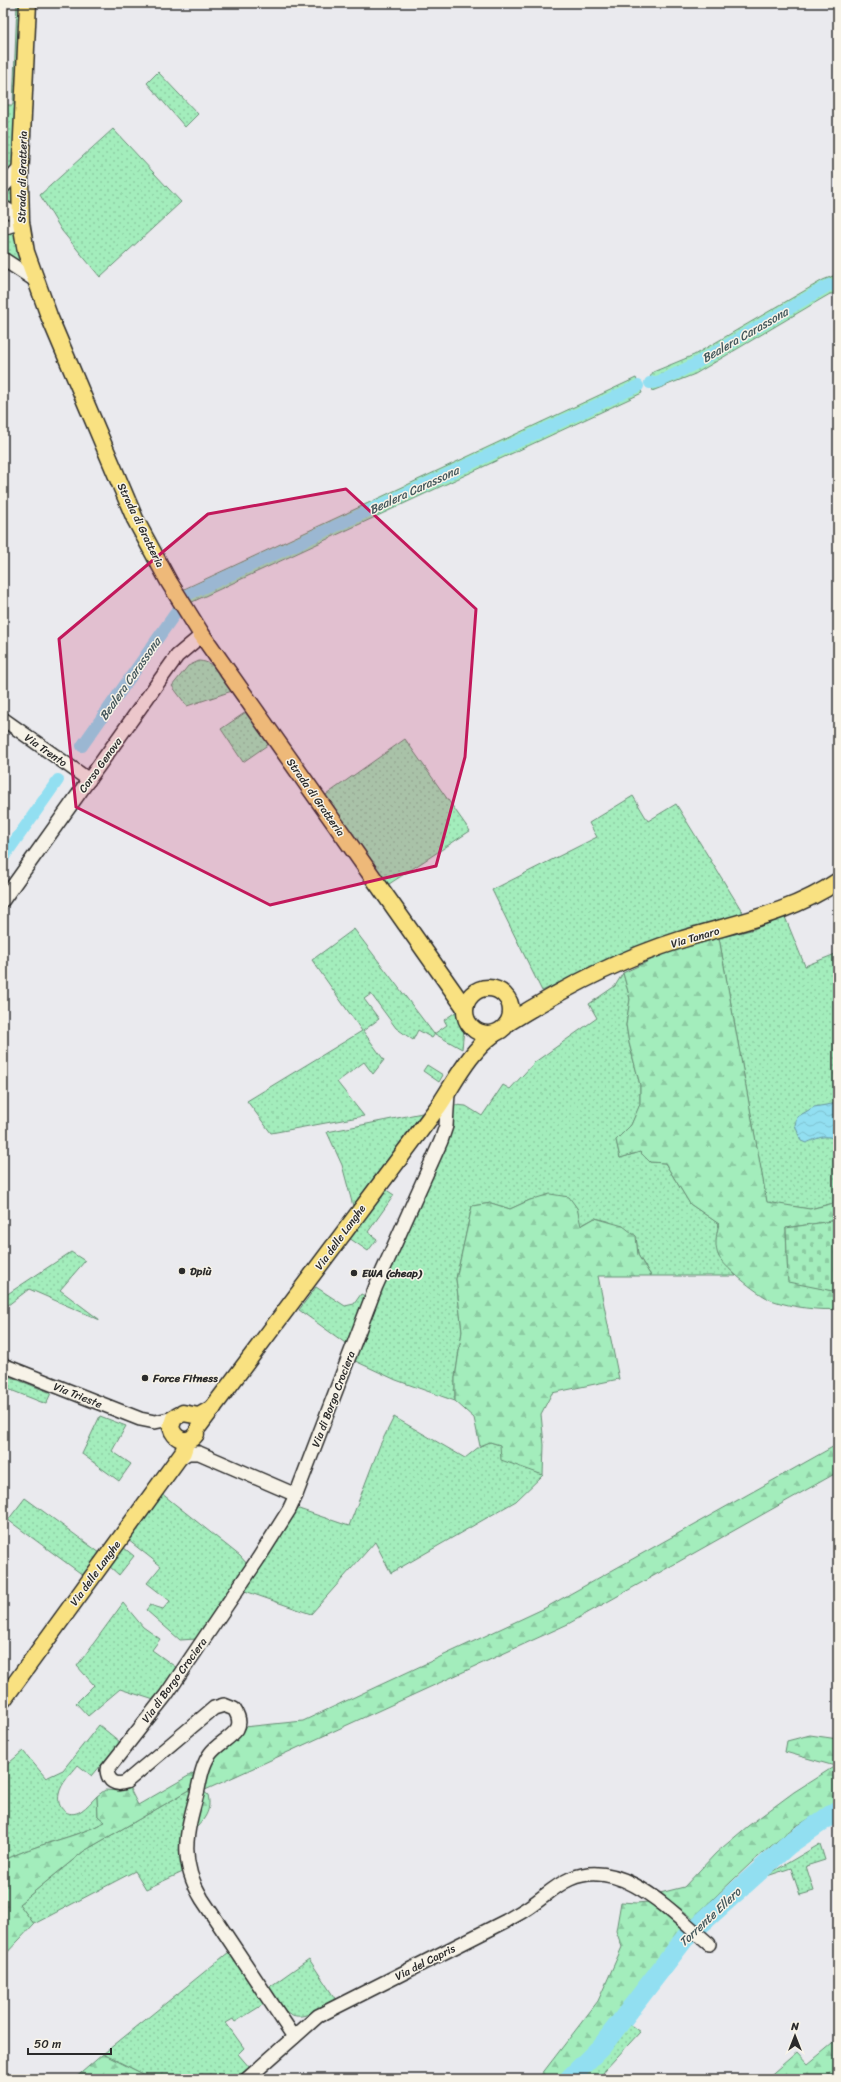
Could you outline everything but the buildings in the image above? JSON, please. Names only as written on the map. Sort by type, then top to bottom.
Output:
[{"type":"main road","name":"Strada di Gratteria","points":[[28,3],[21,167],[21,222],[26,252],[35,280],[138,524],[169,582],[202,635],[464,1008]]},
{"type":"main road","name":"Via Tanaro","points":[[508,1023],[552,995],[604,970],[679,940],[760,918],[804,901],[834,885]]},
{"type":"main road","name":"Strada di Gratteria","points":[[444,979],[460,989],[474,992]]},
{"type":"main road","points":[[464,1008],[468,999],[474,992],[482,988],[491,988],[500,991],[507,997],[511,1005],[511,1014],[508,1023]]},
{"type":"main road","name":"Via Tanaro","points":[[507,997],[533,1000],[552,995]]},
{"type":"main road","name":"Via delle Langhe","points":[[464,1008],[465,1017],[471,1027],[472,1045],[464,1068]]},
{"type":"main road","name":"Via delle Langhe","points":[[5,1692],[179,1458],[177,1432],[194,1438],[196,1421],[216,1406],[448,1093],[483,1042],[502,1030],[508,1023]]},
{"type":"main road","points":[[471,1027],[476,1031],[485,1034],[494,1034]]},
{"type":"main road","points":[[177,1432],[183,1413],[196,1421]]},
{"type":"street","points":[[3,187],[21,167]]},
{"type":"street","points":[[3,207],[21,222]]},
{"type":"street","points":[[3,228],[21,222]]},
{"type":"street","points":[[3,258],[35,280]]},
{"type":"street","name":"Corso Genova","points":[[3,900],[180,653],[202,635]]},
{"type":"street","name":"Via Trento","points":[[3,719],[89,780]]},
{"type":"street","name":"Via di Borgo Crociera","points":[[294,2037],[202,1899],[193,1884],[187,1860],[187,1834],[203,1768],[214,1749],[237,1728],[239,1719],[234,1709],[224,1705],[214,1708],[126,1782],[117,1784],[113,1782],[108,1776],[107,1770],[166,1695],[258,1560],[296,1495],[374,1291],[442,1140],[446,1126],[448,1093]]},
{"type":"street","name":"Via Trieste","points":[[3,1365],[113,1409],[155,1422],[177,1432]]},
{"type":"street","points":[[179,1458],[188,1453],[199,1453],[296,1495]]},
{"type":"street","name":"Via del Capris","points":[[247,2079],[318,2016],[506,1921],[532,1906],[557,1887],[572,1878],[585,1875],[615,1876],[636,1885],[709,1944]]},
{"type":"highlighted area","points":[[346,489],[476,609],[465,757],[436,866],[270,905],[76,807],[59,639],[208,514]]},
{"type":"green space","points":[[17,3],[22,3],[13,167],[3,180],[4,105],[13,105]]},
{"type":"green space","points":[[158,72],[198,114],[185,127],[147,83]]},
{"type":"green space","points":[[113,129],[181,202],[100,277],[62,231],[40,195]]},
{"type":"green space","points":[[14,184],[14,209],[3,202],[3,193]]},
{"type":"green space","points":[[15,230],[24,265],[3,252],[3,233]]},
{"type":"green space","points":[[838,274],[838,294],[830,294],[695,374],[652,391],[649,379],[653,372],[694,355],[823,280]]},
{"type":"green space","points":[[636,378],[642,393],[190,603],[182,590]]},
{"type":"green space","points":[[199,661],[210,664],[215,668],[232,691],[187,706],[172,686],[188,666]]},
{"type":"green space","points":[[246,712],[269,744],[243,762],[221,729]]},
{"type":"green space","points":[[405,739],[470,831],[386,886],[323,797]]},
{"type":"green space","points":[[633,796],[648,821],[676,804],[745,916],[584,971],[542,991],[492,890],[597,837],[589,823]]},
{"type":"green space","points":[[785,917],[805,966],[838,953],[838,1202],[810,1209],[767,1203],[719,938],[751,930]]},
{"type":"green space","points":[[354,929],[434,1034],[447,1025],[444,1020],[457,1011],[464,1028],[462,1049],[435,1034],[432,1038],[418,1030],[413,1040],[396,1028],[371,994],[364,999],[379,1019],[363,1031],[384,1060],[373,1074],[364,1062],[337,1082],[364,1116],[271,1133],[247,1101],[362,1031],[312,960]]},
{"type":"green space","points":[[719,938],[767,1202],[810,1209],[838,1202],[838,1220],[786,1228],[788,1281],[838,1292],[838,1309],[797,1307],[768,1299],[753,1289],[728,1268],[719,1257],[717,1253],[716,1237],[719,1224],[690,1204],[665,1163],[650,1162],[640,1152],[620,1158],[616,1140],[631,1125],[640,1104],[640,1085],[626,1025],[630,999],[623,973],[666,953]]},
{"type":"green space","points":[[623,973],[630,999],[626,1025],[640,1085],[640,1105],[631,1125],[616,1140],[620,1158],[640,1152],[650,1162],[665,1163],[690,1204],[719,1224],[717,1233],[717,1247],[725,1264],[736,1276],[651,1276],[638,1255],[636,1236],[608,1221],[595,1218],[580,1226],[577,1208],[530,1200],[510,1209],[491,1203],[472,1206],[456,1279],[462,1331],[455,1378],[455,1401],[396,1380],[353,1360],[381,1286],[449,1131],[455,1105],[466,1106],[482,1116],[503,1085],[510,1089],[535,1062],[597,1018],[589,1004],[615,986]]},
{"type":"green space","points":[[427,1065],[443,1075],[439,1082],[423,1071]]},
{"type":"green space","points":[[422,1113],[353,1206],[342,1165],[327,1132]]},
{"type":"green space","points":[[385,1189],[394,1195],[368,1232],[377,1239],[368,1251],[349,1238]]},
{"type":"green space","points":[[550,1194],[569,1197],[577,1208],[581,1226],[595,1218],[623,1226],[636,1236],[638,1255],[651,1276],[598,1276],[619,1379],[552,1393],[541,1414],[544,1445],[543,1475],[501,1460],[500,1445],[490,1442],[480,1446],[474,1418],[455,1401],[455,1378],[462,1331],[456,1279],[472,1206],[491,1203],[510,1209],[530,1200]]},
{"type":"green space","points":[[838,1220],[838,1292],[788,1282],[786,1228]]},
{"type":"green space","points":[[71,1252],[85,1261],[60,1290],[100,1320],[29,1289],[3,1309],[3,1297]]},
{"type":"green space","points":[[316,1287],[345,1306],[354,1304],[361,1294],[367,1297],[348,1345],[299,1310]]},
{"type":"green space","points":[[3,1374],[51,1393],[46,1404],[3,1387]]},
{"type":"green space","points":[[100,1416],[126,1426],[112,1451],[131,1464],[119,1481],[82,1454]]},
{"type":"green space","points":[[394,1417],[465,1458],[480,1446],[490,1442],[500,1445],[527,1468],[543,1475],[516,1501],[391,1573],[375,1542],[311,1614],[245,1591],[296,1508],[349,1526],[380,1445]]},
{"type":"green space","points":[[838,1444],[838,1472],[568,1624],[203,1791],[208,1795],[208,1811],[201,1823],[193,1831],[200,1795],[210,1767],[220,1750],[244,1727],[303,1721],[545,1608]]},
{"type":"green space","points":[[161,1493],[240,1556],[248,1565],[196,1639],[180,1640],[146,1610],[150,1605],[163,1609],[170,1601],[147,1583],[161,1566],[128,1540]]},
{"type":"green space","points":[[25,1498],[100,1553],[83,1575],[8,1520]]},
{"type":"green space","points":[[123,1547],[134,1556],[119,1575],[109,1566]]},
{"type":"green space","points":[[123,1603],[143,1627],[160,1639],[152,1650],[177,1668],[154,1700],[120,1689],[88,1716],[76,1703],[94,1685],[77,1666]]},
{"type":"green space","points":[[99,1725],[120,1742],[92,1776],[78,1765],[60,1790],[59,1804],[64,1811],[72,1814],[81,1811],[97,1796],[98,1816],[105,1822],[80,1833],[28,1850],[3,1861],[3,1768],[23,1751],[46,1778],[63,1770]]},
{"type":"green space","points":[[810,1735],[838,1739],[838,1802],[793,1828],[752,1862],[693,1918],[660,1893],[684,1887],[716,1853],[748,1826],[794,1792],[835,1766],[785,1752],[787,1741]]},
{"type":"green space","points":[[197,1771],[193,1788],[84,1851],[19,1904],[34,1924],[3,1957],[3,1861],[28,1850],[80,1833],[105,1822],[98,1816],[97,1796],[105,1790],[120,1791],[129,1787],[138,1805]]},
{"type":"green space","points":[[193,1788],[185,1871],[146,1889],[135,1871],[34,1924],[19,1904],[84,1851]]},
{"type":"green space","points":[[820,1844],[825,1860],[806,1866],[814,1891],[800,1895],[791,1868],[764,1877]]},
{"type":"green space","points":[[621,1902],[649,1902],[685,1929],[599,2042],[561,2079],[538,2079],[598,2001],[622,1947],[616,1931]]},
{"type":"green space","points":[[229,1952],[264,2004],[235,2022],[233,2019],[226,2023],[244,2048],[238,2054],[250,2068],[239,2079],[153,2079],[103,2054]]},
{"type":"green space","points":[[309,1959],[336,2000],[314,2012],[298,2016],[291,2014],[284,2009],[276,2001],[268,1988]]},
{"type":"green space","points":[[628,2023],[640,2032],[605,2070],[600,2079],[583,2079]]},
{"type":"green space","points":[[838,2039],[838,2077],[836,2079],[766,2079],[797,2052],[808,2064]]},
{"type":"green space","points":[[103,2054],[153,2079],[74,2079]]},
{"type":"water","points":[[838,1103],[838,1141],[829,1137],[822,1137],[806,1143],[801,1141],[795,1125],[797,1117],[814,1107]]},
{"type":"waterway","name":"Bealera Carassona","points":[[650,383],[661,381],[695,364],[829,285],[838,286]]},
{"type":"waterway","name":"Bealera Carassona","points":[[189,594],[638,386]]},
{"type":"waterway","name":"Bealera Carassona","points":[[82,746],[177,611]]},
{"type":"waterway","name":"Bealera Carassona","points":[[3,858],[58,780]]},
{"type":"waterway","name":"Torrente Ellero","points":[[569,2079],[602,2046],[685,1938],[788,1845],[838,1810]]},
{"type":"place","name":"Dpiù","points":[[182,1271]]},
{"type":"place","name":"EWA (cheap)","points":[[354,1273]]},
{"type":"place","name":"Force Fitness","points":[[145,1378]]}]
